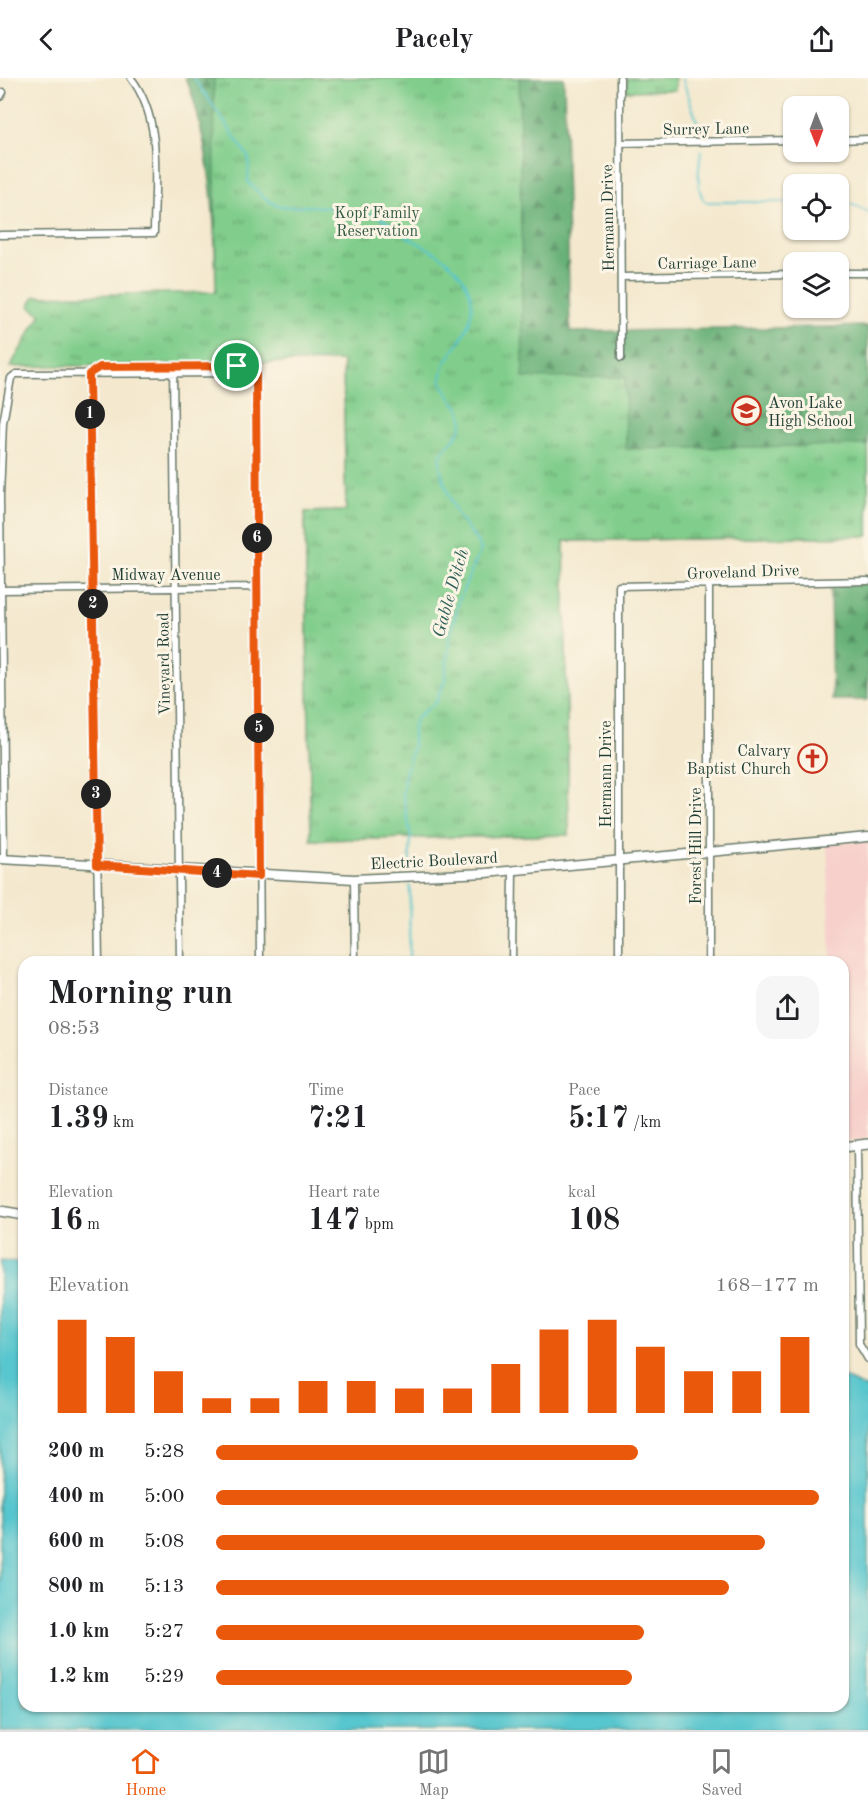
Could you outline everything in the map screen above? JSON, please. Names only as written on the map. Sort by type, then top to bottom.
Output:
[{"type":"main road","points":[[849,1146],[868,1144]]},
{"type":"main road","points":[[0,1211],[18,1214]]},
{"type":"street","points":[[0,235],[154,233],[152,120],[145,99],[131,78]]},
{"type":"street","name":"Hermann Drive","points":[[620,78],[621,358]]},
{"type":"street","points":[[849,140],[868,139]]},
{"type":"street","name":"Surrey Lane","points":[[620,143],[783,140]]},
{"type":"street","points":[[849,273],[868,273]]},
{"type":"street","name":"Carriage Lane","points":[[621,277],[783,274]]},
{"type":"street","points":[[2,859],[0,496],[3,423],[11,378],[16,374],[89,374],[100,367],[173,370],[237,366],[250,368],[256,374],[260,956]]},
{"type":"street","name":"Vineyard Road","points":[[173,370],[180,956]]},
{"type":"street","points":[[89,374],[99,956]]},
{"type":"street","name":"Groveland Drive","points":[[619,586],[709,586],[868,581]]},
{"type":"street","name":"Hermann Drive","points":[[619,586],[619,956]]},
{"type":"street","name":"Forest Hill Drive","points":[[709,586],[709,956]]},
{"type":"street","name":"Midway Avenue","points":[[1,590],[258,587]]},
{"type":"street","name":"Electric Boulevard","points":[[2,859],[259,876],[354,879],[513,871],[868,837]]},
{"type":"street","points":[[512,956],[513,871]]},
{"type":"street","points":[[354,879],[355,956]]},
{"type":"street","points":[[857,1145],[859,1344],[867,1359]]},
{"type":"shaded area","points":[[868,841],[868,1139],[849,1141],[849,956],[831,956],[827,844]]},
{"type":"green space","name":"Kopf Family Reservation","points":[[185,78],[564,78],[570,332],[868,326],[868,536],[564,541],[569,835],[311,840],[305,512],[346,511],[343,361],[217,364],[215,242],[210,181],[199,121],[192,93]]},
{"type":"green space","name":"Kopf Family Reservation","points":[[214,78],[519,78],[523,378],[625,377],[626,449],[868,445],[868,536],[564,541],[569,835],[311,840],[305,512],[346,511],[343,361],[10,367],[41,314],[29,306],[35,296],[216,292]]},
{"type":"green space","points":[[627,78],[675,78],[675,90],[627,91]]},
{"type":"green space","points":[[830,583],[868,583],[868,700],[832,700]]},
{"type":"water","points":[[0,1261],[18,1262],[18,1712],[849,1712],[849,1380],[868,1389],[868,1730],[0,1730]]},
{"type":"waterway","name":"Gable Ditch","points":[[194,78],[249,158],[248,182],[263,196],[283,207],[340,208],[376,215],[448,262],[465,281],[469,292],[471,315],[467,328],[442,370],[444,388],[460,410],[462,422],[458,434],[444,450],[440,464],[457,514],[481,549],[460,597],[449,640],[445,680],[436,702],[418,716],[413,725],[413,747],[404,778],[403,796],[411,836],[409,869]]},
{"type":"waterway","points":[[682,78],[701,133]]},
{"type":"waterway","points":[[701,151],[699,184],[705,202],[783,202]]},
{"type":"waterway","points":[[849,204],[868,212]]},
{"type":"waterway","name":"Gable Ditch","points":[[409,956],[410,886]]},
{"type":"place","name":"Avon Lake High School","points":[[747,411]]},
{"type":"place","name":"Calvary Baptist Church","points":[[812,759]]},
{"type":"route","points":[[237,366],[250,368],[256,374],[259,876],[97,865],[89,374],[100,367],[237,366]]}]
